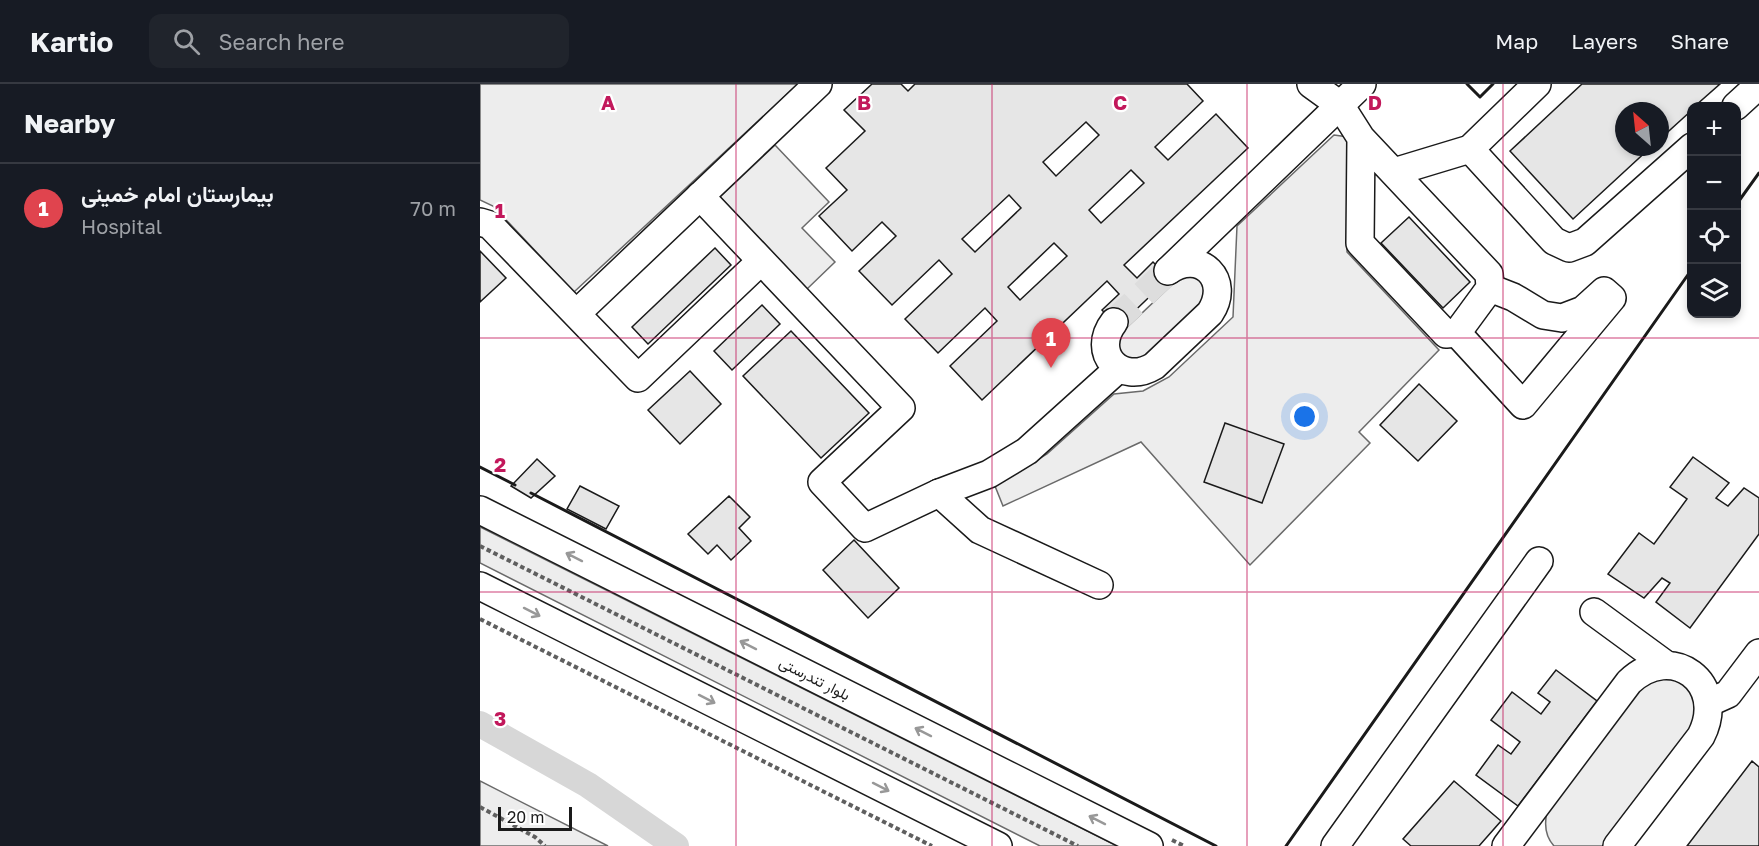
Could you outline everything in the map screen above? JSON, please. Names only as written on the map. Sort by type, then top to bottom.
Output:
[{"type":"street","points":[[577,313],[818,84]]},
{"type":"street","points":[[1215,277],[1205,267],[1193,262],[1179,263],[1167,272],[1362,84]]},
{"type":"street","points":[[1394,172],[1470,149],[1537,84]]},
{"type":"street","points":[[1308,85],[1340,105],[1361,138],[1489,274],[1490,288],[1456,333],[1446,334],[1360,243],[1361,138]]},
{"type":"street","points":[[1740,102],[1759,85]]},
{"type":"street","points":[[1470,149],[1554,241],[1569,248],[1585,243],[1687,151]]},
{"type":"street","points":[[700,196],[901,408],[822,482],[865,528],[939,493],[989,474],[1027,451],[1118,369]]},
{"type":"street","points":[[1114,322],[1107,333],[1105,346],[1109,359],[1118,369],[1131,374],[1144,372],[1154,366],[1203,320],[1217,303],[1219,290],[1215,277],[1219,220]]},
{"type":"street","points":[[480,222],[490,225],[638,378],[761,261]]},
{"type":"street","points":[[1456,333],[1523,405],[1612,298],[1604,291],[1583,310],[1562,318],[1543,315],[1513,297],[1490,288]]},
{"type":"street","points":[[939,493],[980,530],[1099,585]]},
{"type":"street","name":"بلوار تندرستی","points":[[480,510],[1149,846]]},
{"type":"street","points":[[1335,846],[1539,561]]},
{"type":"street","points":[[480,585],[998,846]]},
{"type":"street","points":[[1594,612],[1665,664]]},
{"type":"street","points":[[1708,703],[1728,694],[1759,653]]},
{"type":"street","points":[[1506,846],[1629,682],[1638,673],[1651,666],[1665,664],[1679,667],[1691,673],[1701,683],[1707,696],[1707,724],[1701,736],[1617,846]]},
{"type":"path","points":[[480,546],[1078,846]]},
{"type":"path","points":[[480,619],[932,846]]},
{"type":"path","points":[[480,807],[535,837],[545,846]]},
{"type":"shaded area","points":[[480,84],[798,84],[574,292],[493,206],[480,200]]},
{"type":"shaded area","points":[[1334,135],[1348,137],[1347,252],[1439,350],[1359,432],[1370,443],[1250,565],[1141,442],[1003,506],[995,486],[1047,454],[1114,394],[1143,391],[1169,377],[1233,317],[1237,226]]},
{"type":"shaded area","points":[[775,145],[829,202],[802,228],[835,262],[807,289],[720,197]]},
{"type":"shaded area","points":[[1191,275],[1201,281],[1205,287],[1201,302],[1195,310],[1146,356],[1140,360],[1125,358],[1118,345],[1123,331],[1177,280]]},
{"type":"shaded area","points":[[480,527],[1117,846],[1040,846],[480,563]]},
{"type":"shaded area","points":[[1665,676],[1684,682],[1697,699],[1696,720],[1603,846],[1554,846],[1546,830],[1547,812],[1637,689]]},
{"type":"shaded area","points":[[480,781],[608,846],[480,846]]},
{"type":"building","points":[[872,84],[901,84],[908,91],[915,84],[1187,84],[1203,101],[1155,147],[1168,160],[1216,114],[1248,148],[1124,265],[1137,278],[1153,262],[1169,278],[1118,327],[1102,310],[1119,294],[1107,281],[982,400],[950,366],[997,321],[985,308],[938,353],[905,319],[952,274],[939,260],[892,305],[859,271],[896,236],[882,222],[852,251],[819,216],[847,190],[826,168],[865,131],[844,110]],"holes":[[[1086,122],[1099,135],[1056,176],[1043,162]],[[1131,170],[1144,183],[1101,223],[1089,210]],[[1009,195],[1021,208],[975,252],[962,239]],[[1054,243],[1067,256],[1020,300],[1008,287]]]},
{"type":"building","points":[[1582,84],[1720,84],[1700,102],[1687,102],[1687,115],[1669,131],[1669,102],[1615,102],[1615,156],[1641,156],[1573,219],[1510,151]]},
{"type":"building","points":[[1409,217],[1470,282],[1443,308],[1381,243]]},
{"type":"building","points":[[715,248],[731,265],[648,344],[632,327]]},
{"type":"building","points":[[480,251],[506,278],[480,302]]},
{"type":"building","points":[[762,305],[780,324],[732,370],[714,351]]},
{"type":"building","points":[[791,331],[869,413],[821,458],[743,376]]},
{"type":"building","points":[[690,371],[721,404],[680,444],[648,410]]},
{"type":"building","points":[[1419,384],[1457,421],[1418,461],[1380,425]]},
{"type":"building","points":[[1225,423],[1284,444],[1262,503],[1204,482]]},
{"type":"building","points":[[1693,457],[1729,483],[1716,498],[1728,506],[1744,488],[1759,498],[1759,534],[1690,628],[1656,602],[1670,583],[1662,578],[1644,598],[1608,574],[1639,533],[1654,544],[1687,499],[1670,487]]},
{"type":"building","points":[[537,459],[555,476],[531,498],[511,486]]},
{"type":"building","points":[[580,486],[619,506],[606,529],[567,509]]},
{"type":"building","points":[[729,496],[750,517],[739,528],[751,541],[731,560],[717,545],[708,554],[688,534]]},
{"type":"building","points":[[854,540],[899,588],[868,618],[823,570]]},
{"type":"building","points":[[1556,670],[1597,701],[1518,806],[1476,775],[1498,745],[1511,754],[1520,742],[1491,720],[1512,692],[1541,714],[1550,702],[1538,693]]},
{"type":"building","points":[[1752,761],[1759,767],[1759,846],[1687,846]]},
{"type":"building","points":[[1454,781],[1501,821],[1479,846],[1411,846],[1403,839]]},
{"type":"waterway","points":[[480,724],[588,785],[676,846]]},
{"type":"tunnel","points":[[1114,322],[1165,274]]},
{"type":"wall","points":[[1467,84],[1480,97],[1493,84]]},
{"type":"wall","points":[[1741,198],[1759,173]]},
{"type":"wall","points":[[1286,846],[1687,276]]},
{"type":"wall","points":[[480,467],[515,485]]},
{"type":"wall","points":[[531,493],[1216,846]]},
{"type":"place","name":"بیمارستان امام خمینی","points":[[1051,368]]}]
